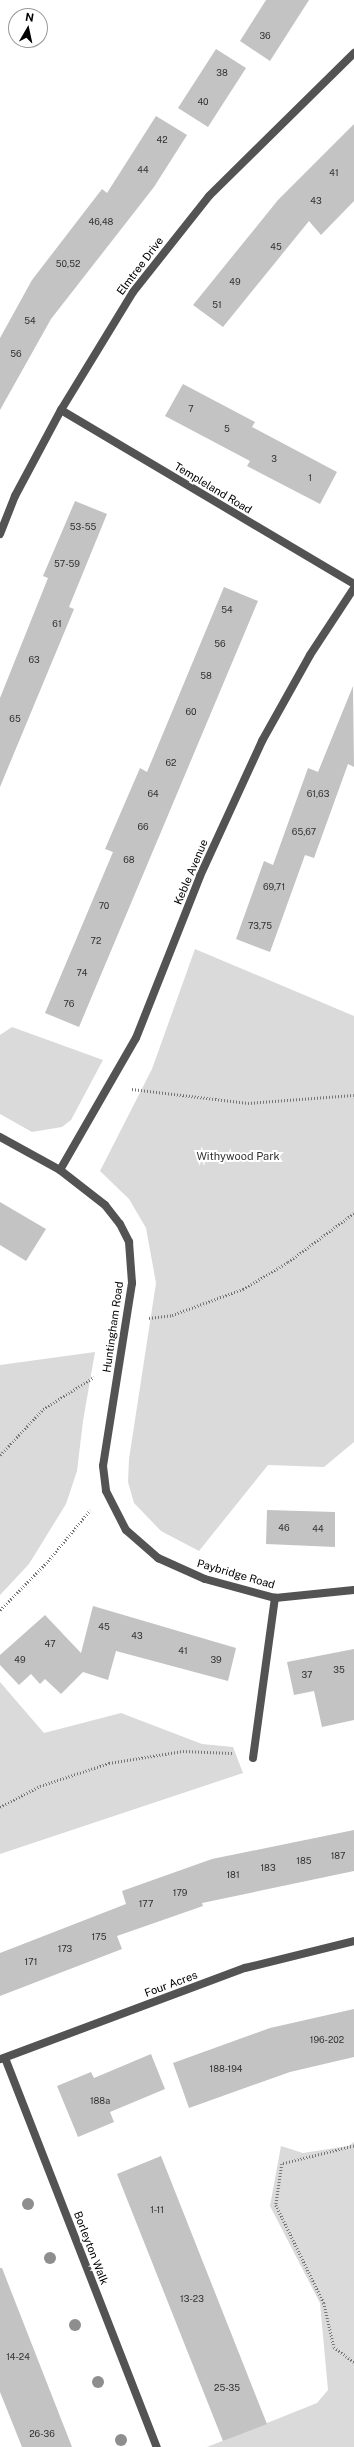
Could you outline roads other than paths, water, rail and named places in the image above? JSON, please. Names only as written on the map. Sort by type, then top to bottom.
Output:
[{"type":"street","name":"Elmtree Drive","points":[[0,534],[15,496],[61,410],[133,292],[209,196],[354,53]]},
{"type":"street","name":"Templeland Road","points":[[61,410],[354,584]]},
{"type":"street","name":"Keble Avenue","points":[[60,1170],[136,1038],[200,876],[262,741],[310,655],[354,588]]},
{"type":"street","name":"Huntingham Road","points":[[0,1138],[60,1170],[105,1205],[120,1224],[129,1242],[132,1283],[120,1362],[106,1433],[103,1466],[106,1491],[126,1530]]},
{"type":"street","name":"Paybridge Road","points":[[126,1530],[158,1558],[205,1578],[275,1598],[354,1590]]},
{"type":"street","points":[[253,1758],[275,1598]]},
{"type":"street","name":"Four Acres","points":[[2,2059],[245,1968],[354,1941]]},
{"type":"street","name":"Borleyton Walk","points":[[2,2059],[157,2447]]},
{"type":"park label","name":"Withywood Park","points":[[238,1156]]}]
